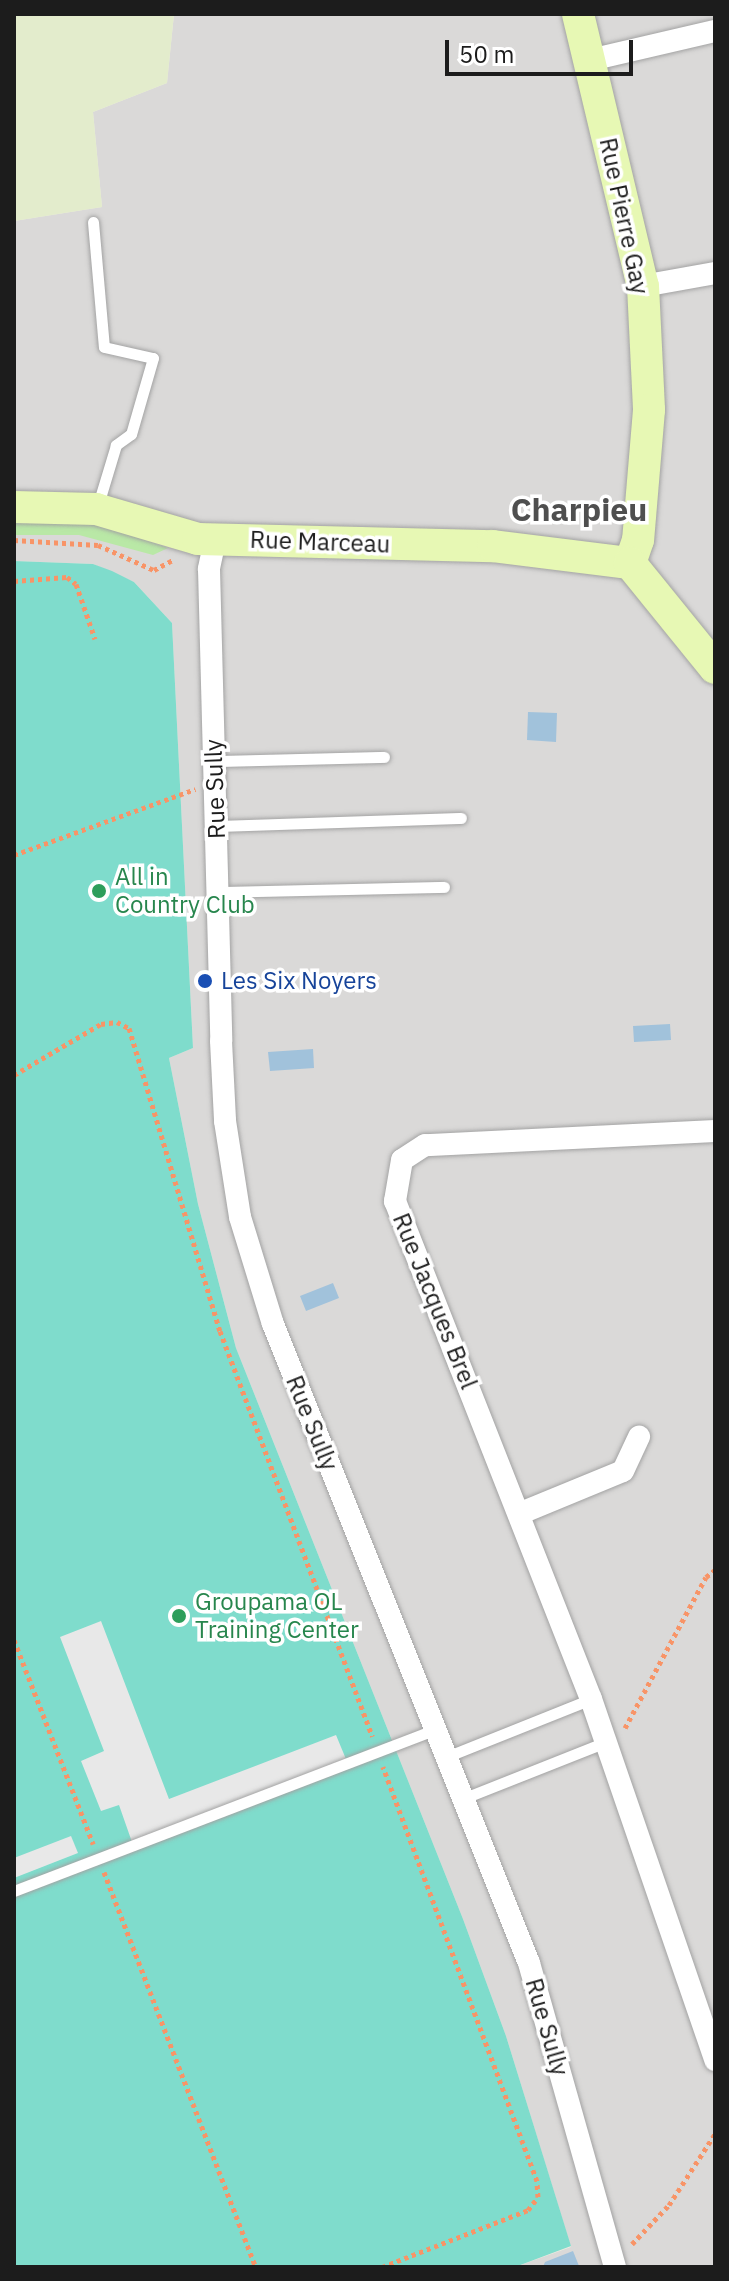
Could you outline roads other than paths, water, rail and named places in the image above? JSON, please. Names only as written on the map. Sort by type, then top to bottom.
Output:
[{"type":"street","name":"Rue Pierre Gay","points":[[578,14],[643,286],[649,410],[638,540],[630,563]]},
{"type":"street","points":[[590,60],[715,31]]},
{"type":"street","points":[[643,286],[715,273]]},
{"type":"street","name":"Rue Marceau","points":[[14,507],[96,509],[215,540],[493,546],[630,563]]},
{"type":"street","name":"Rue Sully","points":[[215,540],[209,569],[225,1121],[240,1217],[273,1324],[529,1963],[614,2263]]},
{"type":"street","points":[[630,563],[715,668]]},
{"type":"street","name":"Rue Jacques Brel","points":[[715,1131],[425,1145],[402,1160],[395,1201],[521,1513],[591,1699],[715,2060]]},
{"type":"street","points":[[521,1513],[623,1471],[639,1436]]},
{"type":"lane","points":[[93,222],[104,347],[153,358],[131,434],[116,445],[96,509]]},
{"type":"lane","points":[[215,761],[384,757]]},
{"type":"lane","points":[[216,826],[461,818]]},
{"type":"lane","points":[[218,892],[444,887]]},
{"type":"lane","points":[[446,1757],[591,1699]]},
{"type":"lane","points":[[14,1891],[434,1730]]},
{"type":"lane","points":[[462,1799],[606,1742]]},
{"type":"place","name":"All in Country Club","points":[[99,891]]},
{"type":"place","name":"Les Six Noyers","points":[[205,981]]},
{"type":"place","name":"Groupama OL Training Center","points":[[179,1616]]},
{"type":"district","name":"Charpieu","points":[[579,509]]}]
